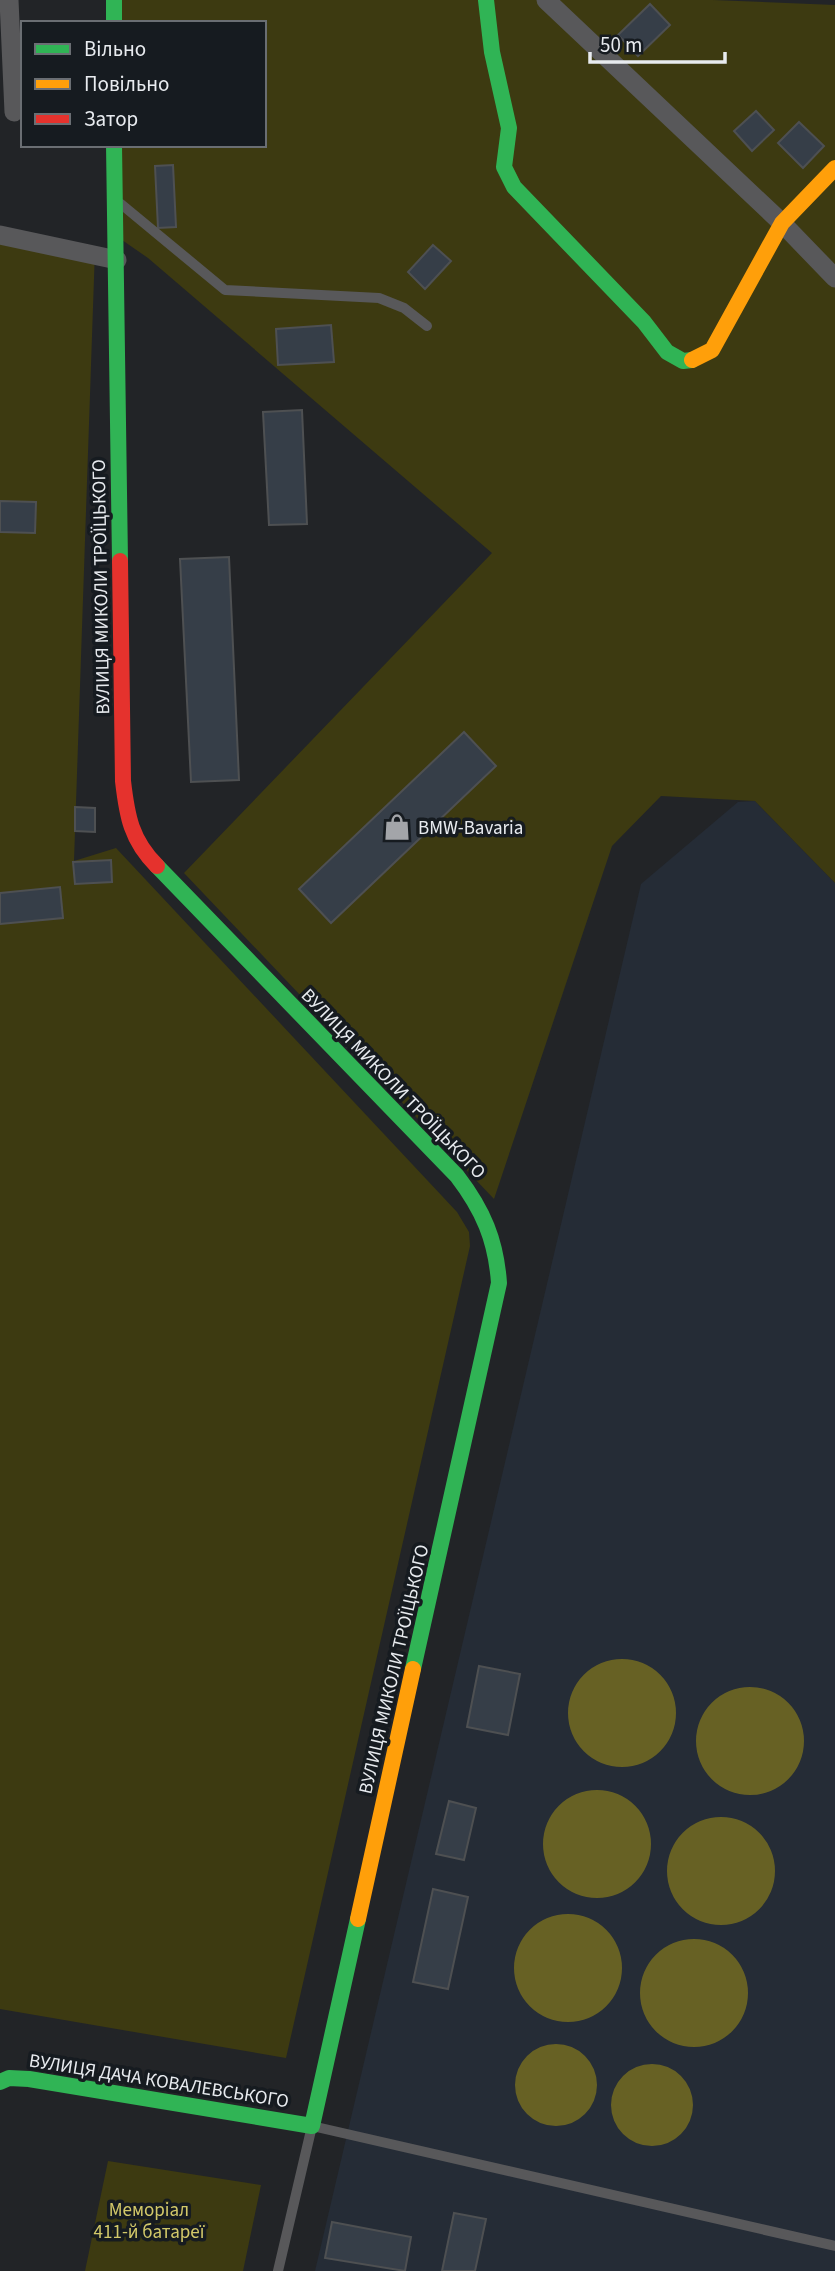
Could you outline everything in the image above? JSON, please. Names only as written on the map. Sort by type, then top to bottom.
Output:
[{"type":"street","points":[[9,0],[12,112]]},
{"type":"street","points":[[114,0],[114,21]]},
{"type":"street","points":[[486,0],[492,52],[506,104],[509,128],[505,167],[514,187],[644,322],[667,352],[683,361],[698,360],[712,350],[782,223],[835,169]]},
{"type":"street","points":[[546,0],[782,223],[835,278]]},
{"type":"street","name":"ВУЛИЦЯ МИКОЛИ ТРОЇЦЬКОГО","points":[[114,147],[123,781],[127,813],[139,848],[457,1176],[480,1204],[493,1231],[498,1258],[497,1304],[313,2126]]},
{"type":"street","points":[[0,236],[117,260]]},
{"type":"street","name":"ВУЛИЦЯ ДАЧА КОВАЛЕВСЬКОГО","points":[[0,2082],[29,2079],[313,2126]]},
{"type":"lane","points":[[116,200],[225,290],[379,298],[404,308],[427,326]]},
{"type":"lane","points":[[278,2271],[313,2126],[835,2246]]},
{"type":"shaded area","points":[[755,801],[835,883],[835,2271],[315,2271],[641,884],[738,802]]},
{"type":"shaded area","points":[[622,1659],[643,1663],[660,1675],[672,1692],[676,1713],[672,1734],[660,1751],[643,1763],[622,1767],[601,1763],[584,1751],[572,1734],[568,1713],[572,1692],[584,1675],[601,1663]]},
{"type":"shaded area","points":[[750,1687],[771,1691],[788,1703],[800,1720],[804,1741],[800,1762],[788,1779],[771,1791],[750,1795],[729,1791],[712,1779],[700,1762],[696,1741],[700,1720],[712,1703],[729,1691]]},
{"type":"shaded area","points":[[597,1790],[618,1794],[635,1806],[647,1823],[651,1844],[647,1865],[635,1882],[618,1894],[597,1898],[576,1894],[559,1882],[547,1865],[543,1844],[547,1823],[559,1806],[576,1794]]},
{"type":"shaded area","points":[[721,1817],[742,1821],[759,1833],[771,1850],[775,1871],[771,1892],[759,1909],[742,1921],[721,1925],[700,1921],[683,1909],[671,1892],[667,1871],[671,1850],[683,1833],[700,1821]]},
{"type":"shaded area","points":[[568,1914],[589,1918],[606,1930],[618,1947],[622,1968],[618,1989],[606,2006],[589,2018],[568,2022],[547,2018],[530,2006],[518,1989],[514,1968],[518,1947],[530,1930],[547,1918]]},
{"type":"shaded area","points":[[694,1939],[715,1943],[732,1955],[744,1972],[748,1993],[744,2014],[732,2031],[715,2043],[694,2047],[673,2043],[656,2031],[644,2014],[640,1993],[644,1972],[656,1955],[673,1943]]},
{"type":"shaded area","points":[[556,2044],[572,2047],[585,2056],[594,2069],[597,2085],[594,2101],[585,2114],[572,2123],[556,2126],[540,2123],[527,2114],[518,2101],[515,2085],[518,2069],[527,2056],[540,2047]]},
{"type":"shaded area","points":[[652,2064],[668,2067],[681,2076],[690,2089],[693,2105],[690,2121],[681,2134],[668,2143],[652,2146],[636,2143],[623,2134],[614,2121],[611,2105],[614,2089],[623,2076],[636,2067]]},
{"type":"green space","points":[[113,0],[713,0],[835,5],[835,883],[755,801],[661,796],[612,846],[494,1199],[184,873],[492,553],[148,258],[122,240],[119,147],[266,147],[266,21],[114,21]]},
{"type":"green space","points":[[0,240],[95,249],[74,861],[116,848],[457,1212],[469,1232],[470,1246],[286,2058],[0,2009]]},
{"type":"green space","name":"Меморіал 411-й батареї","points":[[108,2161],[261,2185],[243,2271],[85,2271]]},
{"type":"building","points":[[650,4],[670,25],[638,56],[618,35]]},
{"type":"building","points":[[756,111],[774,130],[752,151],[734,131]]},
{"type":"building","points":[[799,122],[824,146],[803,168],[778,143]]},
{"type":"building","points":[[173,165],[176,227],[158,228],[155,166]]},
{"type":"building","points":[[433,245],[451,261],[425,289],[408,272]]},
{"type":"building","points":[[331,325],[334,362],[278,365],[276,329]]},
{"type":"building","points":[[302,410],[307,524],[269,525],[263,412]]},
{"type":"building","points":[[0,501],[36,502],[35,533],[0,532]]},
{"type":"building","points":[[229,557],[239,780],[191,782],[180,559]]},
{"type":"building","name":"BMW-Bavaria","points":[[464,732],[496,766],[331,923],[299,889]]},
{"type":"building","points":[[75,807],[95,808],[95,832],[75,831]]},
{"type":"building","points":[[111,860],[112,882],[75,884],[73,862]]},
{"type":"building","points":[[60,887],[63,918],[0,924],[0,893]]},
{"type":"building","points":[[479,1666],[520,1674],[508,1735],[467,1727]]},
{"type":"building","points":[[449,1801],[476,1808],[464,1860],[436,1854]]},
{"type":"building","points":[[433,1889],[468,1897],[448,1989],[413,1982]]},
{"type":"building","points":[[454,2213],[486,2219],[475,2271],[442,2271]]},
{"type":"building","points":[[332,2222],[411,2237],[405,2271],[325,2258]]},
{"type":"traffic: fast","points":[[114,0],[114,21]]},
{"type":"traffic: fast","points":[[486,0],[492,52],[509,128],[504,167],[514,187],[644,322],[667,352],[683,361],[692,360]]},
{"type":"traffic: fast","points":[[114,147],[120,561]]},
{"type":"traffic: fast","points":[[157,866],[457,1176],[487,1226],[495,1253],[499,1283],[413,1669]]},
{"type":"traffic: fast","points":[[0,2082],[9,2078],[29,2079],[312,2126],[358,1919]]},
{"type":"traffic: slow","points":[[692,360],[712,350],[782,223],[835,168]]},
{"type":"traffic: slow","points":[[358,1919],[413,1669]]},
{"type":"traffic: jam","points":[[120,561],[123,781],[132,827],[141,847],[157,866]]},
{"type":"place","name":"BMW-Bavaria","points":[[397,827]]}]
